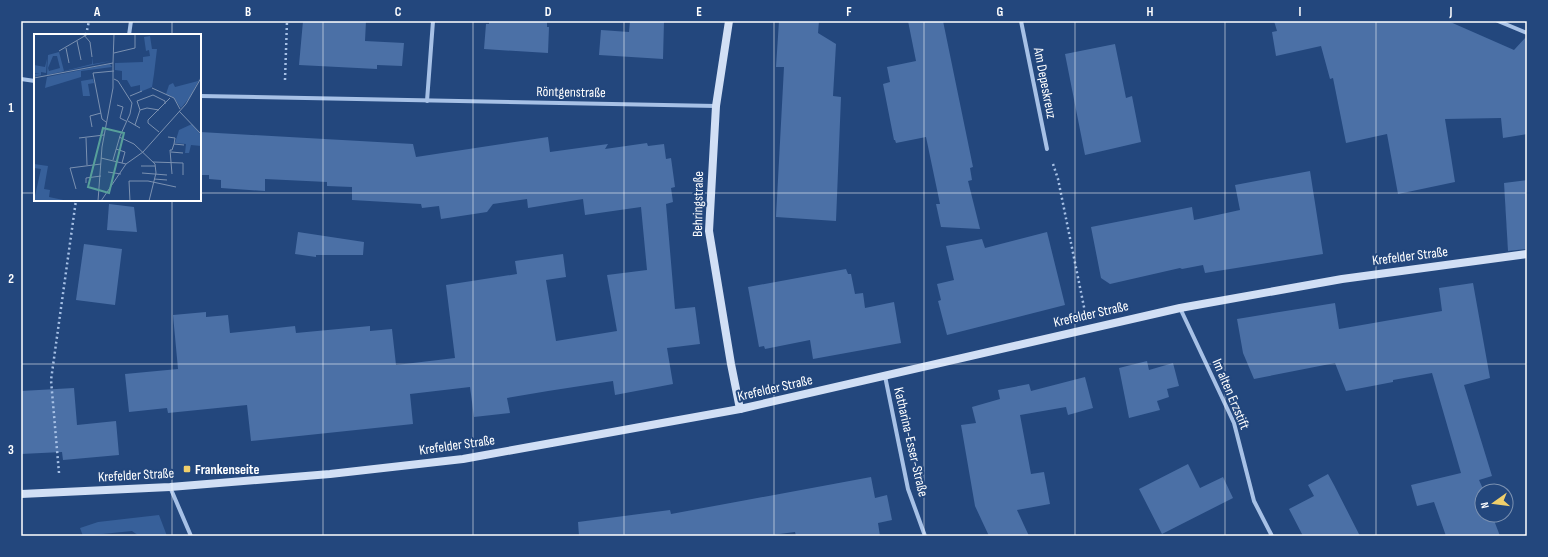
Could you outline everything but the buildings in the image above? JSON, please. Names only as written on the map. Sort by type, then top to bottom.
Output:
[{"type":"street","points":[[129,34],[131,21]]},
{"type":"street","points":[[427,101],[433,21]]},
{"type":"street","name":"Behringstraße","points":[[730,21],[716,106],[708,231],[740,409]]},
{"type":"street","name":"Am Depeskreuz","points":[[1021,21],[1047,149]]},
{"type":"street","points":[[1498,21],[1527,33]]},
{"type":"street","points":[[21,78],[34,81]]},
{"type":"street","name":"Röntgenstraße","points":[[201,96],[716,106]]},
{"type":"street","name":"Krefelder Straße","points":[[21,494],[170,487],[330,474],[463,460],[740,409],[1180,308],[1342,278],[1527,254]]},
{"type":"street","name":"Im alten Erzstift","points":[[1180,308],[1234,423],[1254,501],[1272,536]]},
{"type":"street","name":"Katharina-Esser-Straße","points":[[885,376],[908,489],[925,536]]},
{"type":"street","points":[[170,487],[191,536]]},
{"type":"path","points":[[86,34],[89,21]]},
{"type":"path","points":[[284,98],[287,21]]},
{"type":"path","points":[[1047,149],[1058,180],[1088,328]]},
{"type":"path","points":[[61,492],[51,380],[76,201]]},
{"type":"shaded area","points":[[159,515],[167,536],[139,536],[132,531],[83,536],[80,528],[98,522]]},
{"type":"place","name":"Frankenseite","points":[[187,469]]}]
